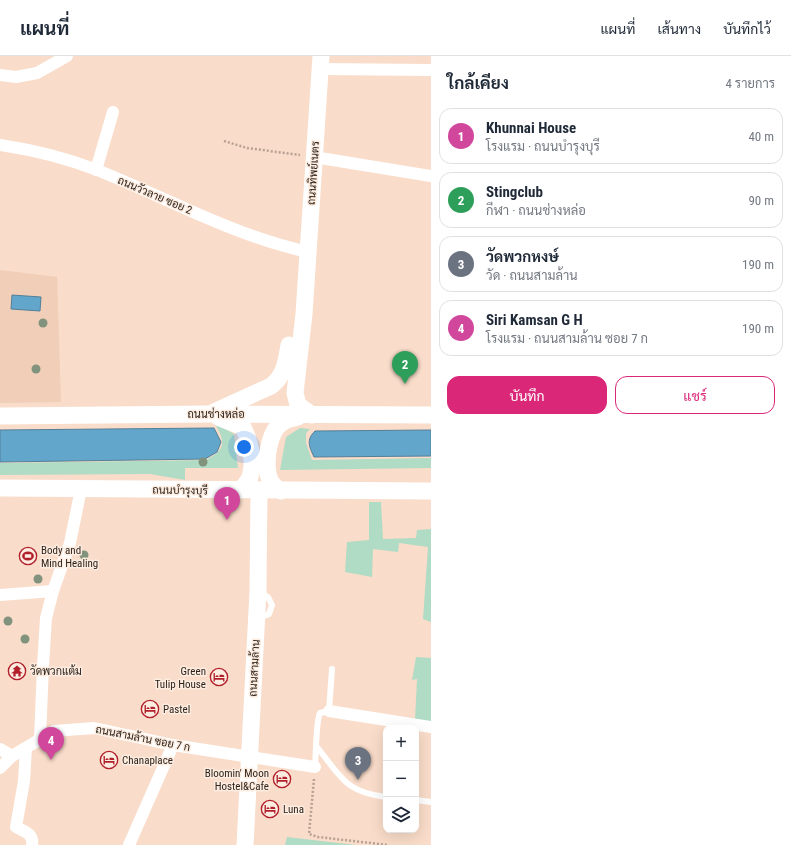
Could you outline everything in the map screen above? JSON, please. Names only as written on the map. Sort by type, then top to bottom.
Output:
[{"type":"main road","name":"ถนนทิพย์เนตร","points":[[312,415],[298,405],[295,393],[304,314],[321,62]]},
{"type":"main road","name":"ถนนทิพย์เนตร","points":[[209,414],[271,386],[279,380],[286,367],[293,313],[305,290]]},
{"type":"main road","name":"ถนนช่างหล่อ","points":[[0,416],[209,414],[431,415]]},
{"type":"main road","points":[[209,414],[243,427],[250,440],[250,478],[241,490]]},
{"type":"main road","points":[[281,491],[270,480],[268,472],[268,452],[272,438],[278,426],[290,418],[312,415]]},
{"type":"main road","name":"ถนนบำรุงบุรี","points":[[0,488],[259,491],[431,490]]},
{"type":"main road","name":"ถนนสามล้าน","points":[[245,845],[258,591],[259,491]]},
{"type":"street","points":[[0,75],[16,77],[37,73],[67,56]]},
{"type":"street","points":[[321,62],[431,70]]},
{"type":"street","points":[[96,170],[113,112]]},
{"type":"street","name":"ถนนวัวลาย ซอย 2","points":[[0,145],[36,151],[96,170],[256,237],[308,252]]},
{"type":"street","points":[[314,157],[431,176]]},
{"type":"street","points":[[40,738],[46,618],[53,590],[70,543],[81,489]]},
{"type":"street","points":[[0,595],[53,590]]},
{"type":"street","points":[[329,711],[431,727]]},
{"type":"street","name":"ถนนสามล้าน ซอย 7 ก","points":[[0,768],[12,756],[54,731],[94,728],[173,745],[315,767]]},
{"type":"street","points":[[129,845],[173,745]]},
{"type":"street","points":[[26,748],[24,781],[16,827],[28,833],[33,840],[32,845]]},
{"type":"street","points":[[0,749],[12,756]]},
{"type":"lane","points":[[315,767],[317,718],[320,713],[329,711],[332,669]]},
{"type":"lane","points":[[317,747],[346,784],[369,795],[383,797]]},
{"type":"lane","points":[[419,800],[431,802]]},
{"type":"path","points":[[224,141],[247,148],[314,157]]},
{"type":"path","points":[[315,767],[309,834],[318,837],[388,845]]},
{"type":"shaded area","points":[[0,270],[57,277],[61,402],[0,403]]},
{"type":"green space","points":[[216,426],[220,426],[234,434],[238,468],[185,468],[185,480],[150,474],[0,475],[0,463],[206,460],[220,450],[222,446],[221,438]]},
{"type":"green space","points":[[300,428],[310,429],[306,433],[306,443],[312,460],[431,458],[431,468],[280,470],[286,437]]},
{"type":"green space","points":[[369,502],[381,502],[383,539],[416,538],[417,530],[431,529],[431,622],[423,619],[428,547],[399,543],[398,552],[373,549],[372,577],[345,572],[347,542],[369,540]]},
{"type":"green space","points":[[416,657],[431,658],[431,722],[415,720],[417,679],[412,680]]},
{"type":"green space","points":[[287,837],[356,845],[285,845]]},
{"type":"water","points":[[12,295],[41,297],[40,311],[11,309]]},
{"type":"water","points":[[214,428],[221,442],[217,452],[205,459],[0,462],[0,430]]},
{"type":"water","points":[[431,430],[431,456],[314,457],[309,443],[310,437],[315,431]]},
{"type":"place","name":"Stingclub","points":[[405,384]]},
{"type":"place","name":"Khunnai House","points":[[227,520]]},
{"type":"place","name":"Body and Mind Healing","points":[[28,556]]},
{"type":"place","name":"วัดพวกแต้ม","points":[[17,671]]},
{"type":"place","name":"Green Tulip House","points":[[219,677]]},
{"type":"place","name":"Pastel","points":[[150,709]]},
{"type":"place","name":"Siri Kamsan G H","points":[[51,760]]},
{"type":"place","name":"Chanaplace","points":[[109,760]]},
{"type":"place","name":"Bloomin' Moon Hostel&Cafe","points":[[282,779]]},
{"type":"place","name":"วัดพวกหงษ์","points":[[358,780]]},
{"type":"place","name":"Luna","points":[[270,809]]}]
